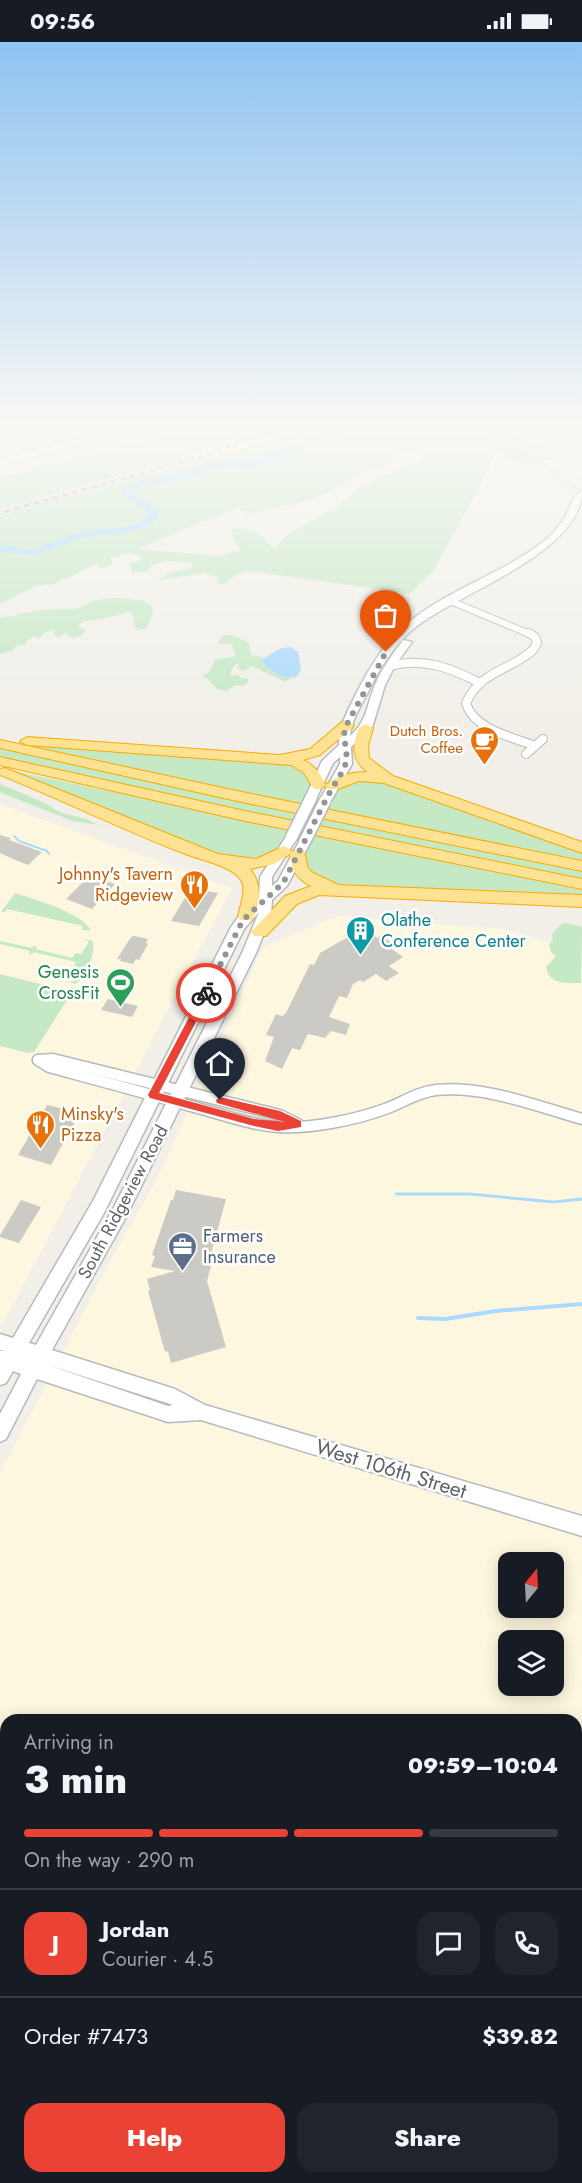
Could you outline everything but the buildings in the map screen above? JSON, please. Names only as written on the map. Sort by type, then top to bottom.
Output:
[{"type":"highway","points":[[0,738],[285,757],[308,755],[327,744],[335,733],[347,724]]},
{"type":"highway","points":[[366,728],[360,745],[361,758],[377,771],[403,784]]},
{"type":"highway","points":[[0,744],[248,798],[582,866]]},
{"type":"highway","points":[[247,755],[301,764],[313,772],[321,790],[346,779],[368,776],[403,784],[582,848]]},
{"type":"highway","points":[[0,761],[245,816],[582,884]]},
{"type":"highway","points":[[0,770],[242,871],[250,879],[252,887],[246,916]]},
{"type":"highway","points":[[219,860],[260,864],[273,860],[294,846],[298,867],[310,880],[320,884],[358,890]]},
{"type":"highway","points":[[260,932],[284,905],[300,895],[317,890],[582,901]]},
{"type":"main road","name":"South Ridgeview Road","points":[[5,1357],[99,1206],[238,927],[246,916],[283,883],[294,846],[321,790],[346,764],[344,734],[347,724],[393,657],[425,626],[452,602],[527,568],[561,540],[567,527]]},
{"type":"main road","name":"South Ridgeview Road","points":[[0,1434],[36,1362],[120,1212],[260,932],[264,916],[266,877],[294,846],[325,801],[321,790],[324,766],[366,728],[380,686],[393,657]]},
{"type":"main road","name":"West 106th Street","points":[[5,1357],[36,1362],[168,1414],[201,1412],[582,1526]]},
{"type":"street","points":[[452,602],[526,631],[535,637],[537,643],[533,652],[480,683],[469,692],[465,700],[466,709],[472,718],[487,728],[535,746]]},
{"type":"street","points":[[393,657],[444,668],[480,683]]},
{"type":"street","points":[[393,657],[411,660]]},
{"type":"street","points":[[526,753],[543,739]]},
{"type":"street","points":[[156,1090],[49,1068],[38,1060],[53,1059],[179,1096],[254,1123],[278,1127],[332,1123],[361,1117],[424,1092],[456,1089],[487,1093],[582,1119]]},
{"type":"shaded area","points":[[0,804],[232,888],[3,1324],[0,1323]]},
{"type":"shaded area","points":[[338,916],[502,929],[582,951],[582,1714],[0,1714],[0,1473],[115,1252],[156,1181],[263,947]]},
{"type":"green space","points":[[0,527],[191,527],[137,549],[219,556],[241,550],[235,543],[231,528],[255,532],[274,549],[291,532],[300,527],[457,527],[434,570],[410,594],[250,571],[235,575],[224,584],[217,584],[219,577],[203,573],[156,581],[171,572],[192,568],[193,563],[162,562],[147,571],[132,573],[129,564],[142,560],[137,554],[127,553],[109,559],[113,560],[111,566],[101,568],[95,564],[68,578],[61,579],[56,584],[36,586],[0,604]]},
{"type":"green space","points":[[116,598],[141,600],[152,606],[153,613],[146,629],[138,629],[134,625],[134,618],[130,611],[83,622],[78,627],[85,630],[82,636],[72,638],[66,633],[59,637],[54,635],[54,630],[44,633],[40,638],[33,636],[25,645],[18,645],[11,651],[0,654],[0,618],[41,610],[76,609],[95,600]]},
{"type":"green space","points":[[232,635],[249,643],[251,655],[264,657],[261,660],[271,670],[291,678],[285,682],[252,666],[243,671],[238,668],[239,664],[236,664],[230,676],[238,675],[248,679],[248,682],[244,686],[236,685],[226,691],[217,689],[207,678],[202,677],[211,670],[215,660],[236,656],[232,644],[218,643],[222,636]]},
{"type":"green space","points":[[20,742],[202,754],[289,763],[304,770],[312,784],[306,798],[330,803],[344,785],[355,781],[378,781],[582,851],[582,860],[243,793],[18,744]]},
{"type":"green space","points":[[0,748],[582,870],[582,880],[268,817],[0,757]]},
{"type":"green space","points":[[13,771],[582,890],[582,898],[328,882],[309,871],[304,853],[310,842],[286,836],[279,849],[262,859],[239,859],[205,850]]},
{"type":"green space","points":[[0,784],[43,802],[59,812],[99,825],[73,821],[4,794],[0,792]]},
{"type":"green space","points":[[15,893],[78,918],[91,931],[82,930],[83,926],[7,909],[1,912]]},
{"type":"green space","points":[[561,924],[582,927],[581,983],[564,983],[554,980],[546,967],[556,956],[551,952],[549,944],[553,941],[552,934]]},
{"type":"green space","points":[[84,939],[93,941],[93,953],[87,970],[76,984],[64,981],[73,982],[80,968],[74,966],[76,962],[34,952],[29,956],[30,951],[0,944],[0,941],[32,948],[36,945],[36,949],[72,958],[76,953],[81,954],[89,942]]},
{"type":"green space","points":[[0,974],[72,992],[34,1052],[28,1053],[0,1046]]},
{"type":"water","points":[[291,647],[298,652],[301,670],[296,677],[277,674],[261,660],[281,648]]},
{"type":"waterway","points":[[0,547],[4,550],[35,552],[80,535],[136,527]]},
{"type":"waterway","points":[[14,836],[19,841],[47,851],[49,854]]},
{"type":"waterway","points":[[396,1194],[469,1194],[554,1202],[582,1199]]},
{"type":"waterway","points":[[418,1318],[445,1319],[496,1311],[582,1304]]},
{"type":"way so far","points":[[206,993],[238,927],[283,883],[288,875],[344,769],[347,759],[344,734],[347,724],[386,652]]},
{"type":"place","name":"Dutch Bros. Coffee","points":[[484,766]]},
{"type":"place","name":"Johnny's Tavern Ridgeview","points":[[194,910]]},
{"type":"place","name":"Olathe Conference Center","points":[[360,956]]},
{"type":"place","name":"Genesis CrossFit","points":[[120,1008]]},
{"type":"place","name":"Minsky's Pizza","points":[[40,1150]]},
{"type":"place","name":"Farmers Insurance","points":[[182,1272]]},
{"type":"route","points":[[206,993],[153,1095],[254,1123],[278,1127],[298,1124],[280,1115],[220,1100]]}]
